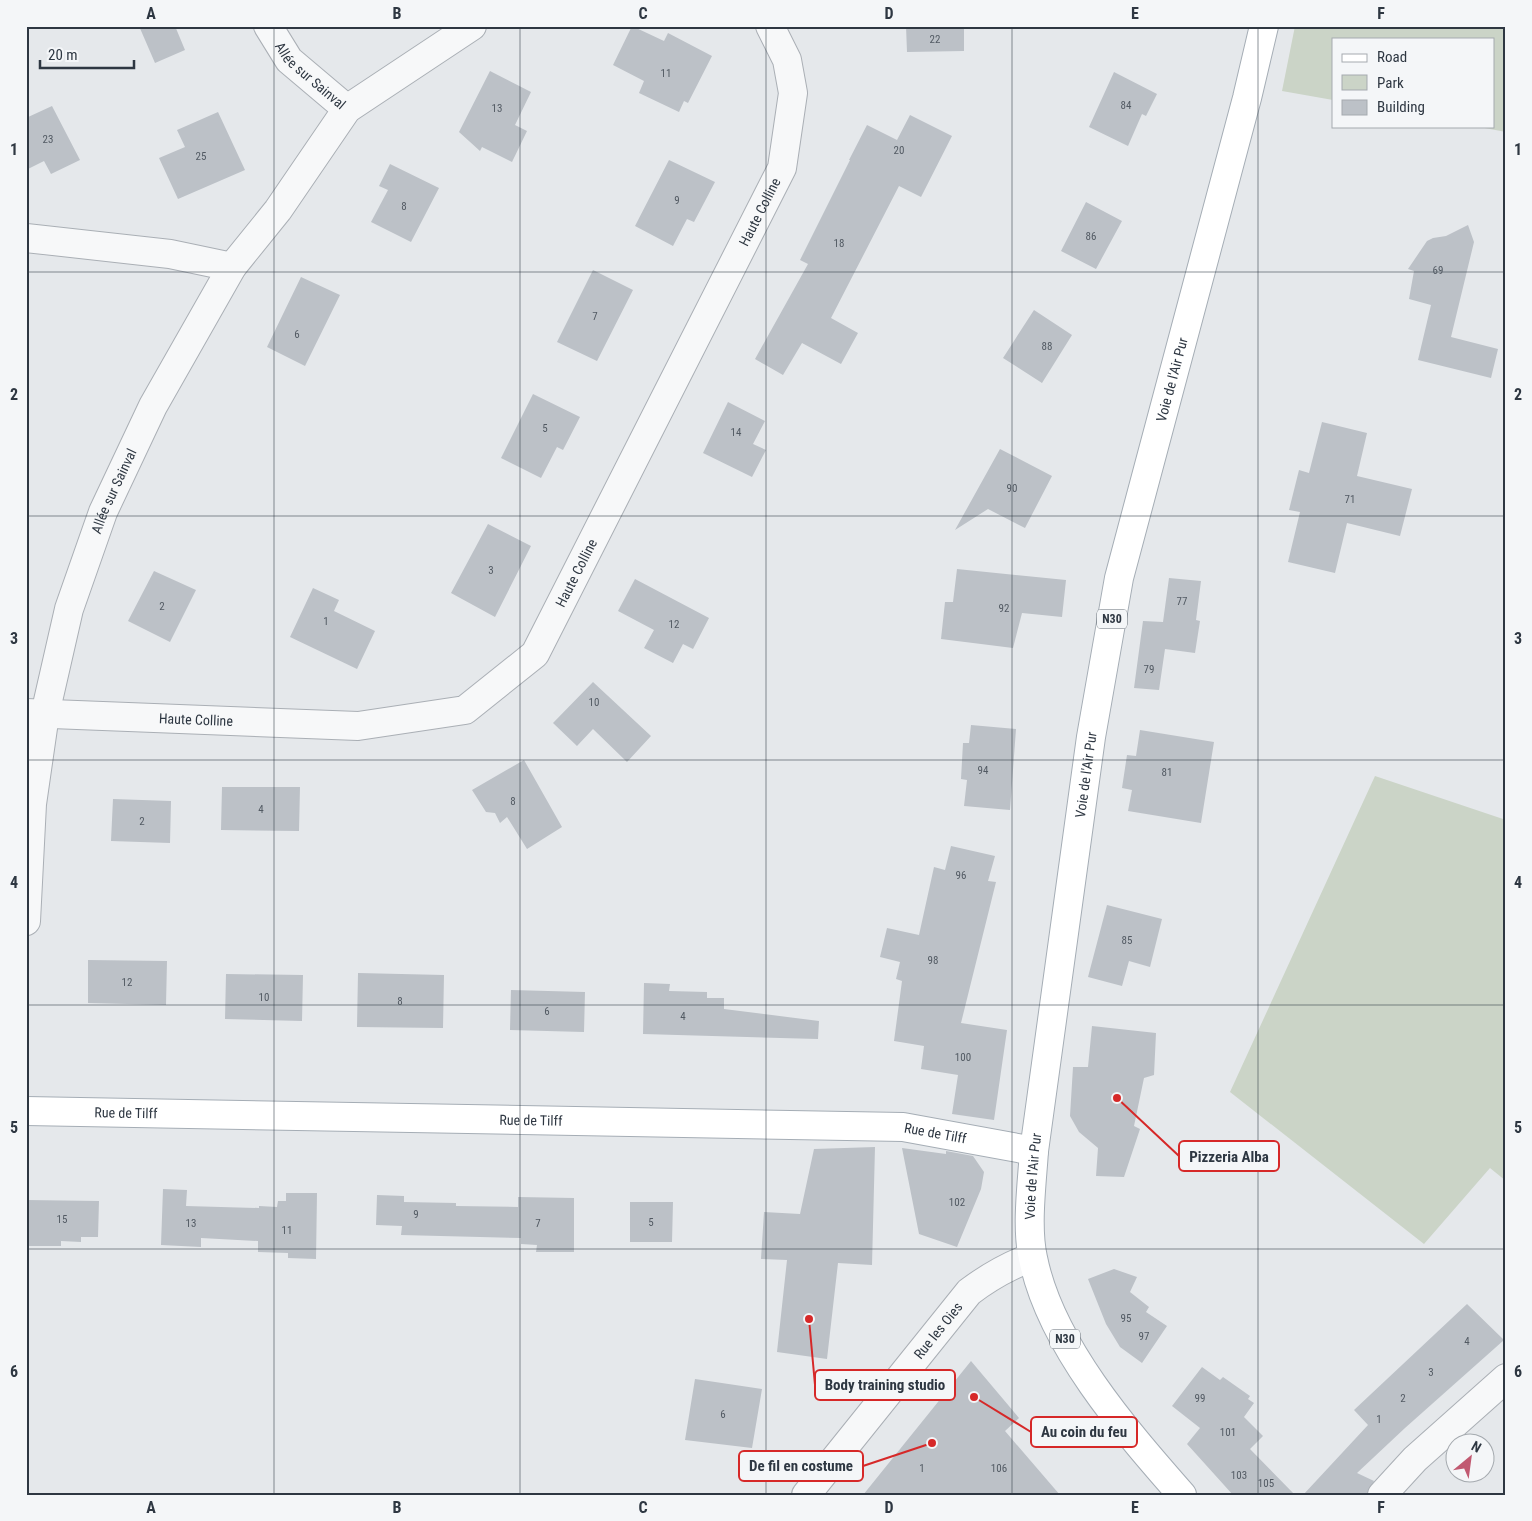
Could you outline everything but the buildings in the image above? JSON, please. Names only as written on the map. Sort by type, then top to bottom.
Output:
[{"type":"main road","name":"Voie de l'Air Pur","points":[[1182,1495],[1105,1403],[1071,1351],[1051,1311],[1032,1257],[1030,1204],[1034,1151],[1091,738],[1119,578],[1248,98],[1264,26]]},
{"type":"main road","name":"Rue de Tilff","points":[[26,1111],[903,1127],[1034,1151]]},
{"type":"street","name":"Allée sur Sainval","points":[[26,921],[36,713],[69,609],[103,512],[153,406],[232,268],[278,210],[347,109],[289,60],[268,26]]},
{"type":"street","points":[[347,109],[472,26]]},
{"type":"street","name":"Haute Colline","points":[[36,713],[358,726],[465,710],[535,654],[782,168],[792,92],[787,60],[770,26]]},
{"type":"street","points":[[26,238],[170,254],[232,268]]},
{"type":"street","name":"Rue les Oies","points":[[806,1495],[969,1292],[1007,1266],[1032,1257]]},
{"type":"street","points":[[1382,1495],[1415,1459],[1506,1378]]},
{"type":"green space","points":[[1295,26],[1506,26],[1506,132],[1485,128],[1494,128],[1494,38],[1332,38],[1332,100],[1282,91]]},
{"type":"green space","points":[[1375,776],[1506,820],[1506,1181],[1490,1168],[1424,1244],[1230,1092]]},
{"type":"place","name":"Pizzeria Alba","points":[[1117,1098]]},
{"type":"place","name":"Body training studio","points":[[809,1319]]},
{"type":"place","name":"Au coin du feu","points":[[974,1397]]},
{"type":"place","name":"De fil en costume","points":[[932,1443]]}]
